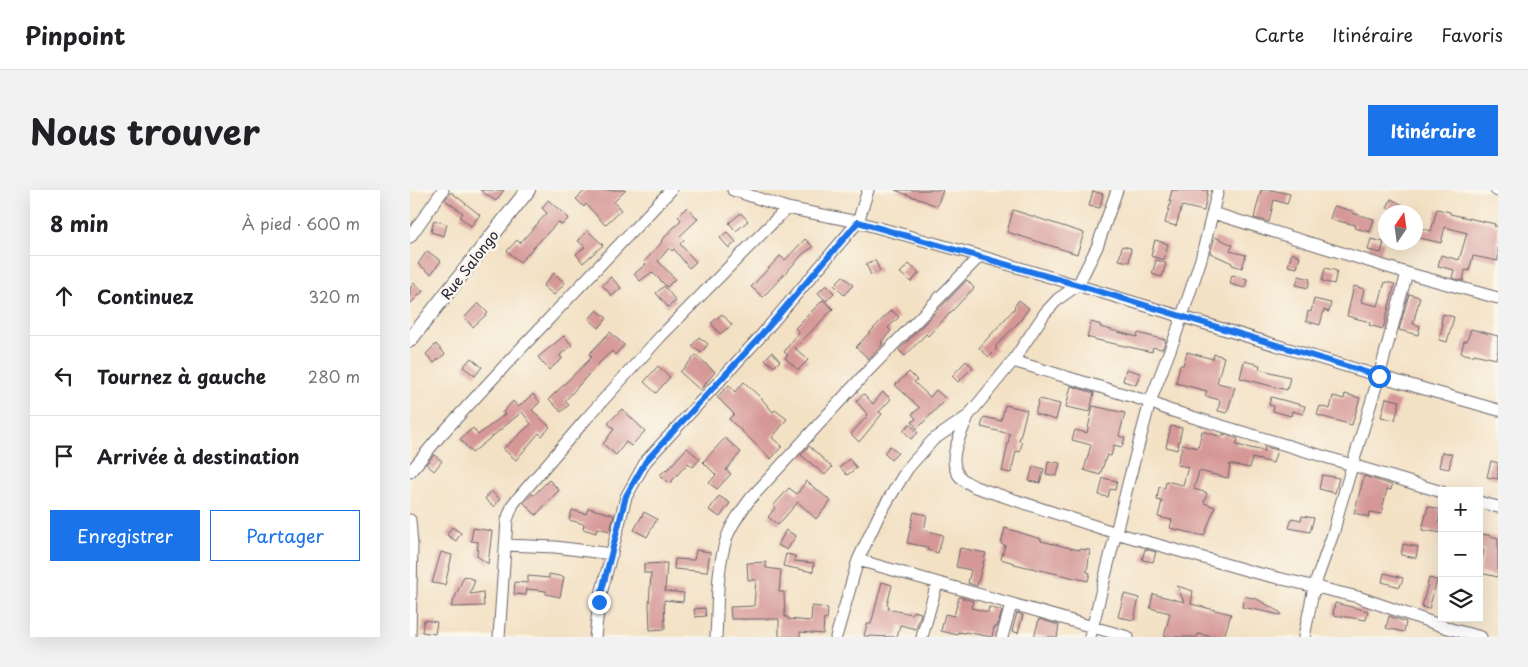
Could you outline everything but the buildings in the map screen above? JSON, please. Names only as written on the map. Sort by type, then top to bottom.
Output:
[{"type":"street","points":[[410,237],[443,190]]},
{"type":"street","name":"Rue Salongo","points":[[410,340],[528,190]]},
{"type":"street","points":[[410,472],[440,436],[510,360],[671,190]]},
{"type":"street","points":[[732,190],[787,208],[858,222],[980,256],[1498,410]]},
{"type":"street","points":[[596,637],[599,602],[626,496],[646,461],[759,338],[858,222],[868,190]]},
{"type":"street","points":[[836,637],[858,560],[879,515],[908,468],[932,440],[968,416],[1013,361],[1045,313],[1058,299],[1078,285],[1097,247],[1117,190]]},
{"type":"street","points":[[1091,632],[1150,402],[1201,259],[1218,190]]},
{"type":"street","points":[[499,637],[507,520],[513,504],[661,336],[787,208]]},
{"type":"street","points":[[1213,213],[1407,273],[1498,298]]},
{"type":"street","points":[[716,637],[721,560],[727,536],[737,516],[751,498],[857,382],[980,256]]},
{"type":"street","points":[[1304,637],[1314,587],[1334,531],[1407,273]]},
{"type":"street","points":[[1013,361],[1438,491]]},
{"type":"street","points":[[968,416],[954,457],[954,469],[962,479],[975,487],[1116,533],[1253,572],[1358,597],[1450,629],[1481,637]]},
{"type":"street","points":[[1483,503],[1498,507]]},
{"type":"street","points":[[410,520],[412,545],[410,637]]},
{"type":"street","points":[[505,545],[555,546],[612,554]]},
{"type":"street","points":[[858,560],[1011,604],[1091,632],[1128,637]]},
{"type":"street","points":[[922,637],[937,584]]},
{"type":"street","points":[[1002,637],[1011,604]]},
{"type":"route","points":[[599,602],[626,496],[646,461],[759,338],[858,222],[980,256],[1379,376]]}]
